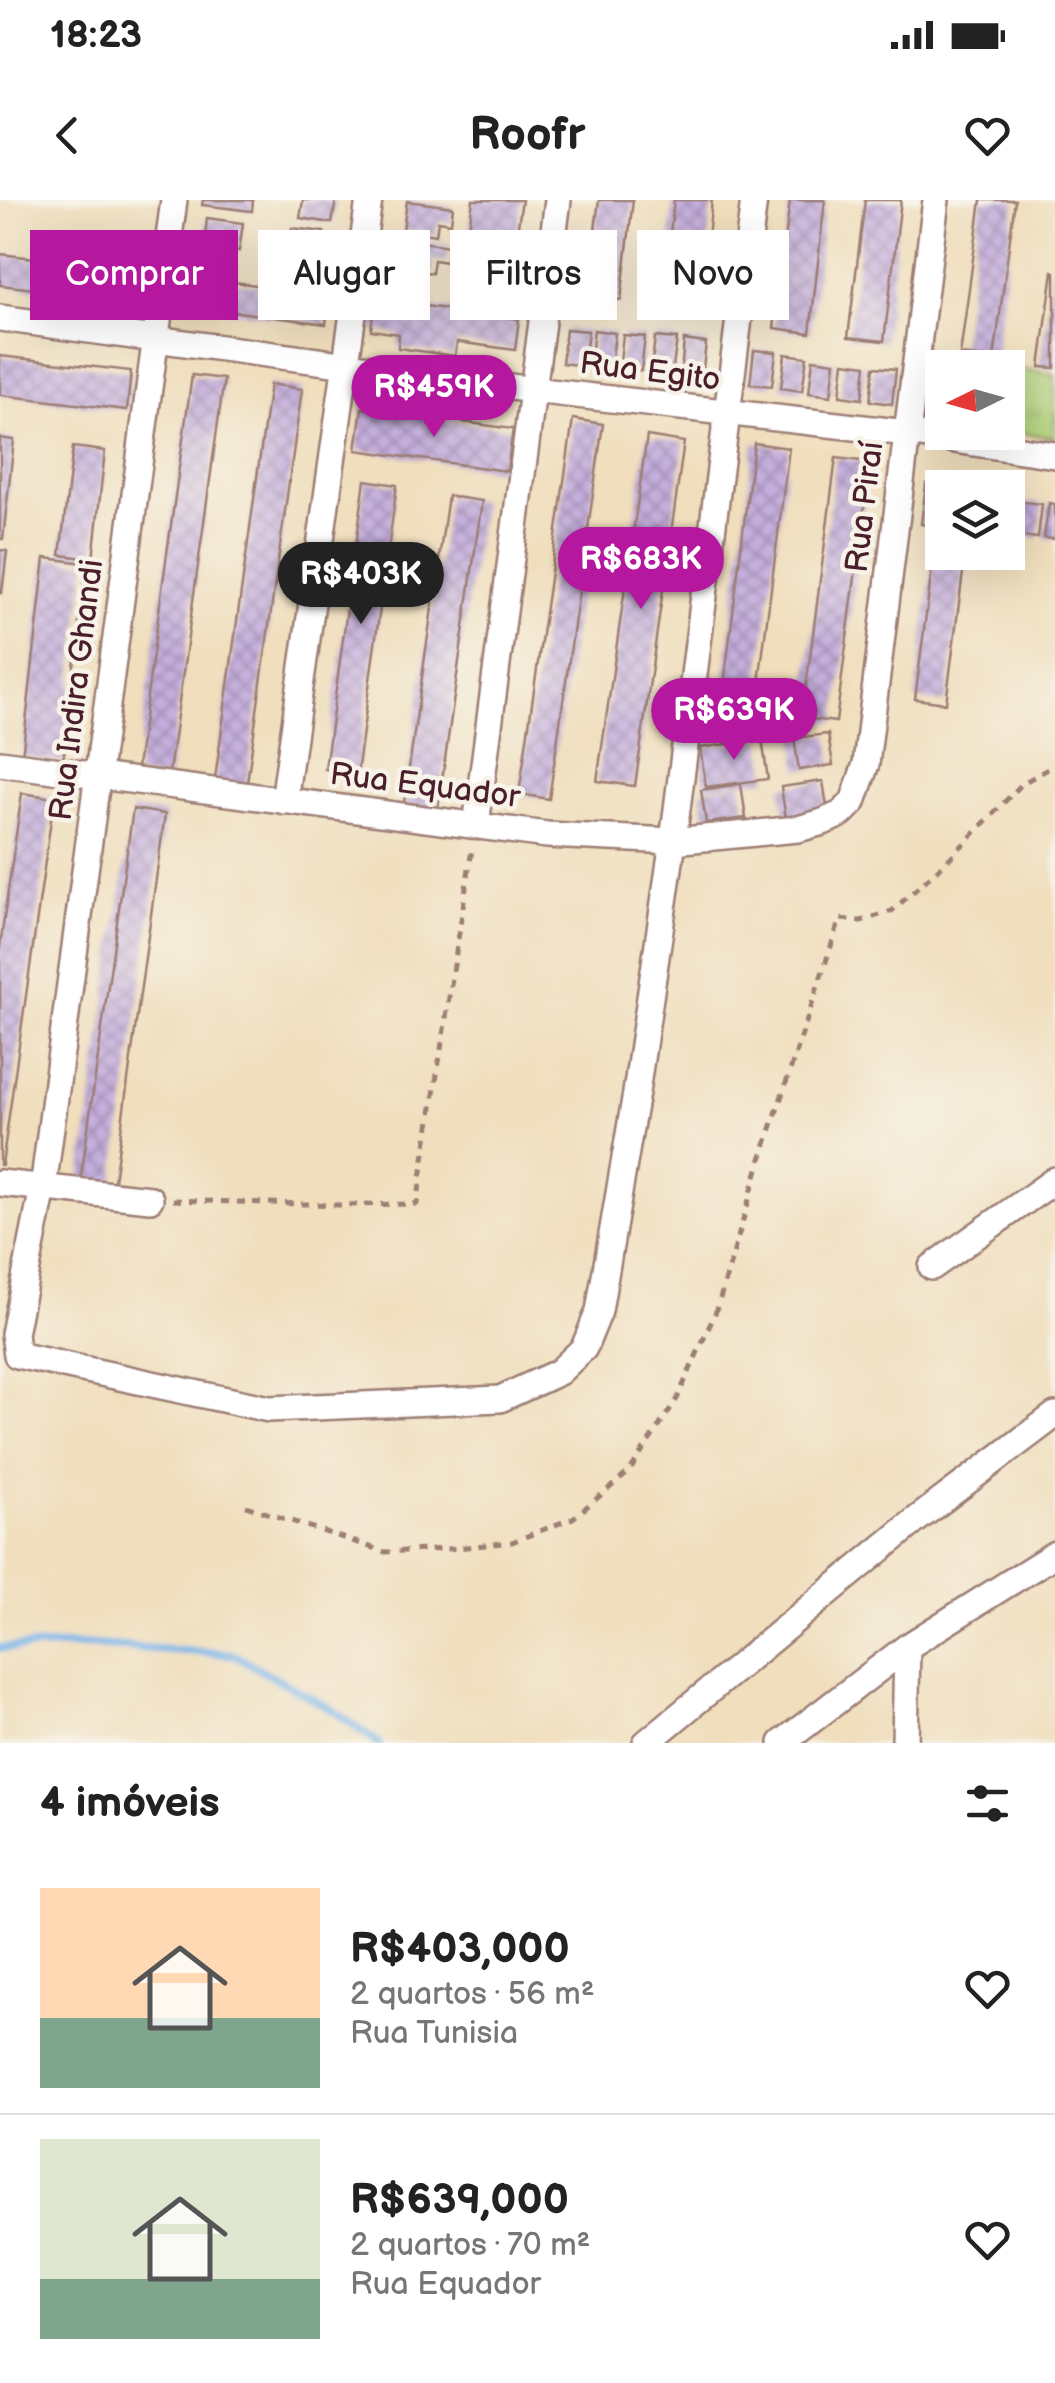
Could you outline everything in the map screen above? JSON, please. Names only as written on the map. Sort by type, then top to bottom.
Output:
[{"type":"street","name":"Rua Indira Ghandi","points":[[174,200],[43,1188],[14,1334],[17,1355],[269,1409],[500,1399],[559,1372],[584,1348],[599,1310],[636,1093],[672,841]]},
{"type":"street","points":[[284,801],[368,200]]},
{"type":"street","points":[[476,825],[558,200]]},
{"type":"street","points":[[672,841],[754,200]]},
{"type":"street","name":"Rua Piraí","points":[[840,814],[853,802],[866,764],[936,200]]},
{"type":"street","name":"Rua Egito","points":[[0,318],[1055,455]]},
{"type":"street","name":"Rua Equador","points":[[0,763],[547,836],[672,841],[798,829],[840,814]]},
{"type":"street","points":[[932,1267],[1055,1180]]},
{"type":"street","points":[[0,1183],[150,1200]]},
{"type":"street","points":[[646,1743],[916,1520],[1055,1415]]},
{"type":"street","points":[[782,1743],[907,1647],[1055,1554]]},
{"type":"street","points":[[905,1743],[907,1647]]},
{"type":"path","points":[[246,1506],[385,1552],[448,1549],[512,1542],[573,1518],[629,1472],[677,1399],[717,1309],[760,1162],[840,919],[860,921],[892,911],[1023,783],[1055,765]]},
{"type":"path","points":[[150,1200],[418,1204],[476,825]]},
{"type":"green space","points":[[1025,370],[1055,374],[1055,438],[1025,434]]},
{"type":"building","points":[[203,200],[253,200],[252,211],[202,205]]},
{"type":"building","points":[[303,200],[336,200],[332,223],[300,218]]},
{"type":"building","points":[[473,200],[522,200],[517,230],[469,230]]},
{"type":"building","points":[[599,200],[633,200],[621,300],[617,300],[617,230],[595,230]]},
{"type":"building","points":[[674,200],[712,200],[709,230],[670,230]]},
{"type":"building","points":[[790,200],[825,200],[810,333],[774,328],[775,320],[789,320],[786,230]]},
{"type":"building","points":[[865,200],[901,200],[884,341],[848,337]]},
{"type":"building","points":[[981,200],[1015,200],[995,350],[961,350]]},
{"type":"building","points":[[407,201],[453,207],[451,223],[438,221],[436,235],[430,234],[430,230],[403,230]]},
{"type":"building","points":[[207,218],[243,223],[239,251],[238,230],[206,230]]},
{"type":"building","points":[[430,243],[449,246],[446,262],[434,260],[432,273]]},
{"type":"building","points":[[0,254],[30,257],[30,289],[0,285]]},
{"type":"building","points":[[1055,272],[1055,368],[1040,367]]},
{"type":"building","points":[[238,283],[258,285],[258,315],[238,312]]},
{"type":"building","points":[[430,307],[450,309],[450,320],[519,320],[515,350],[457,342],[455,356],[398,348],[399,334],[371,330],[372,320],[430,320]]},
{"type":"building","points":[[566,329],[588,331],[584,366],[562,363]]},
{"type":"building","points":[[594,330],[615,333],[611,367],[590,365]]},
{"type":"building","points":[[623,335],[645,337],[641,371],[619,369]]},
{"type":"building","points":[[655,337],[677,339],[672,374],[651,371]]},
{"type":"building","points":[[684,340],[706,343],[702,377],[681,374]]},
{"type":"building","points":[[754,350],[776,352],[772,386],[750,384]]},
{"type":"building","points":[[785,354],[807,357],[802,391],[781,388]]},
{"type":"building","points":[[0,356],[131,371],[127,410],[0,395]]},
{"type":"building","points":[[813,359],[835,362],[831,396],[809,393]]},
{"type":"building","points":[[844,362],[866,365],[862,399],[840,396]]},
{"type":"building","points":[[874,367],[896,369],[892,404],[870,401]]},
{"type":"building","points":[[192,375],[224,379],[168,780],[136,775]]},
{"type":"building","points":[[270,384],[302,389],[246,790],[214,786]]},
{"type":"building","points":[[362,408],[513,429],[507,471],[356,450]]},
{"type":"building","points":[[573,419],[603,424],[549,799],[519,794]]},
{"type":"building","points":[[647,436],[684,442],[635,786],[597,781]]},
{"type":"building","points":[[0,438],[14,440],[3,539],[0,539]]},
{"type":"building","points":[[754,443],[789,448],[752,737],[718,733]]},
{"type":"building","points":[[73,447],[105,451],[93,559],[60,555]]},
{"type":"building","points":[[836,458],[870,462],[836,722],[802,718]]},
{"type":"building","points":[[365,480],[397,485],[357,774],[325,769]]},
{"type":"building","points":[[925,492],[925,525],[921,524]]},
{"type":"building","points":[[448,496],[482,501],[437,815],[403,810]]},
{"type":"building","points":[[1025,502],[1042,504],[1038,538],[1025,536]]},
{"type":"building","points":[[1049,503],[1055,504],[1055,539],[1044,538]]},
{"type":"building","points":[[0,550],[7,551],[2,593],[0,593]]},
{"type":"building","points":[[45,558],[86,563],[63,762],[22,757]]},
{"type":"building","points":[[932,570],[963,570],[946,703],[915,699]]},
{"type":"building","points":[[828,734],[833,765],[799,770],[794,738]]},
{"type":"building","points":[[762,739],[768,779],[706,787],[700,748]]},
{"type":"building","points":[[823,781],[828,813],[786,819],[781,787]]},
{"type":"building","points":[[741,784],[746,818],[706,823],[701,790]]},
{"type":"building","points":[[22,793],[54,798],[0,1165],[0,946]]},
{"type":"building","points":[[133,809],[165,814],[113,1188],[80,1184]]},
{"type":"waterway","points":[[0,1648],[93,1645],[233,1654],[331,1709],[379,1743]]}]
